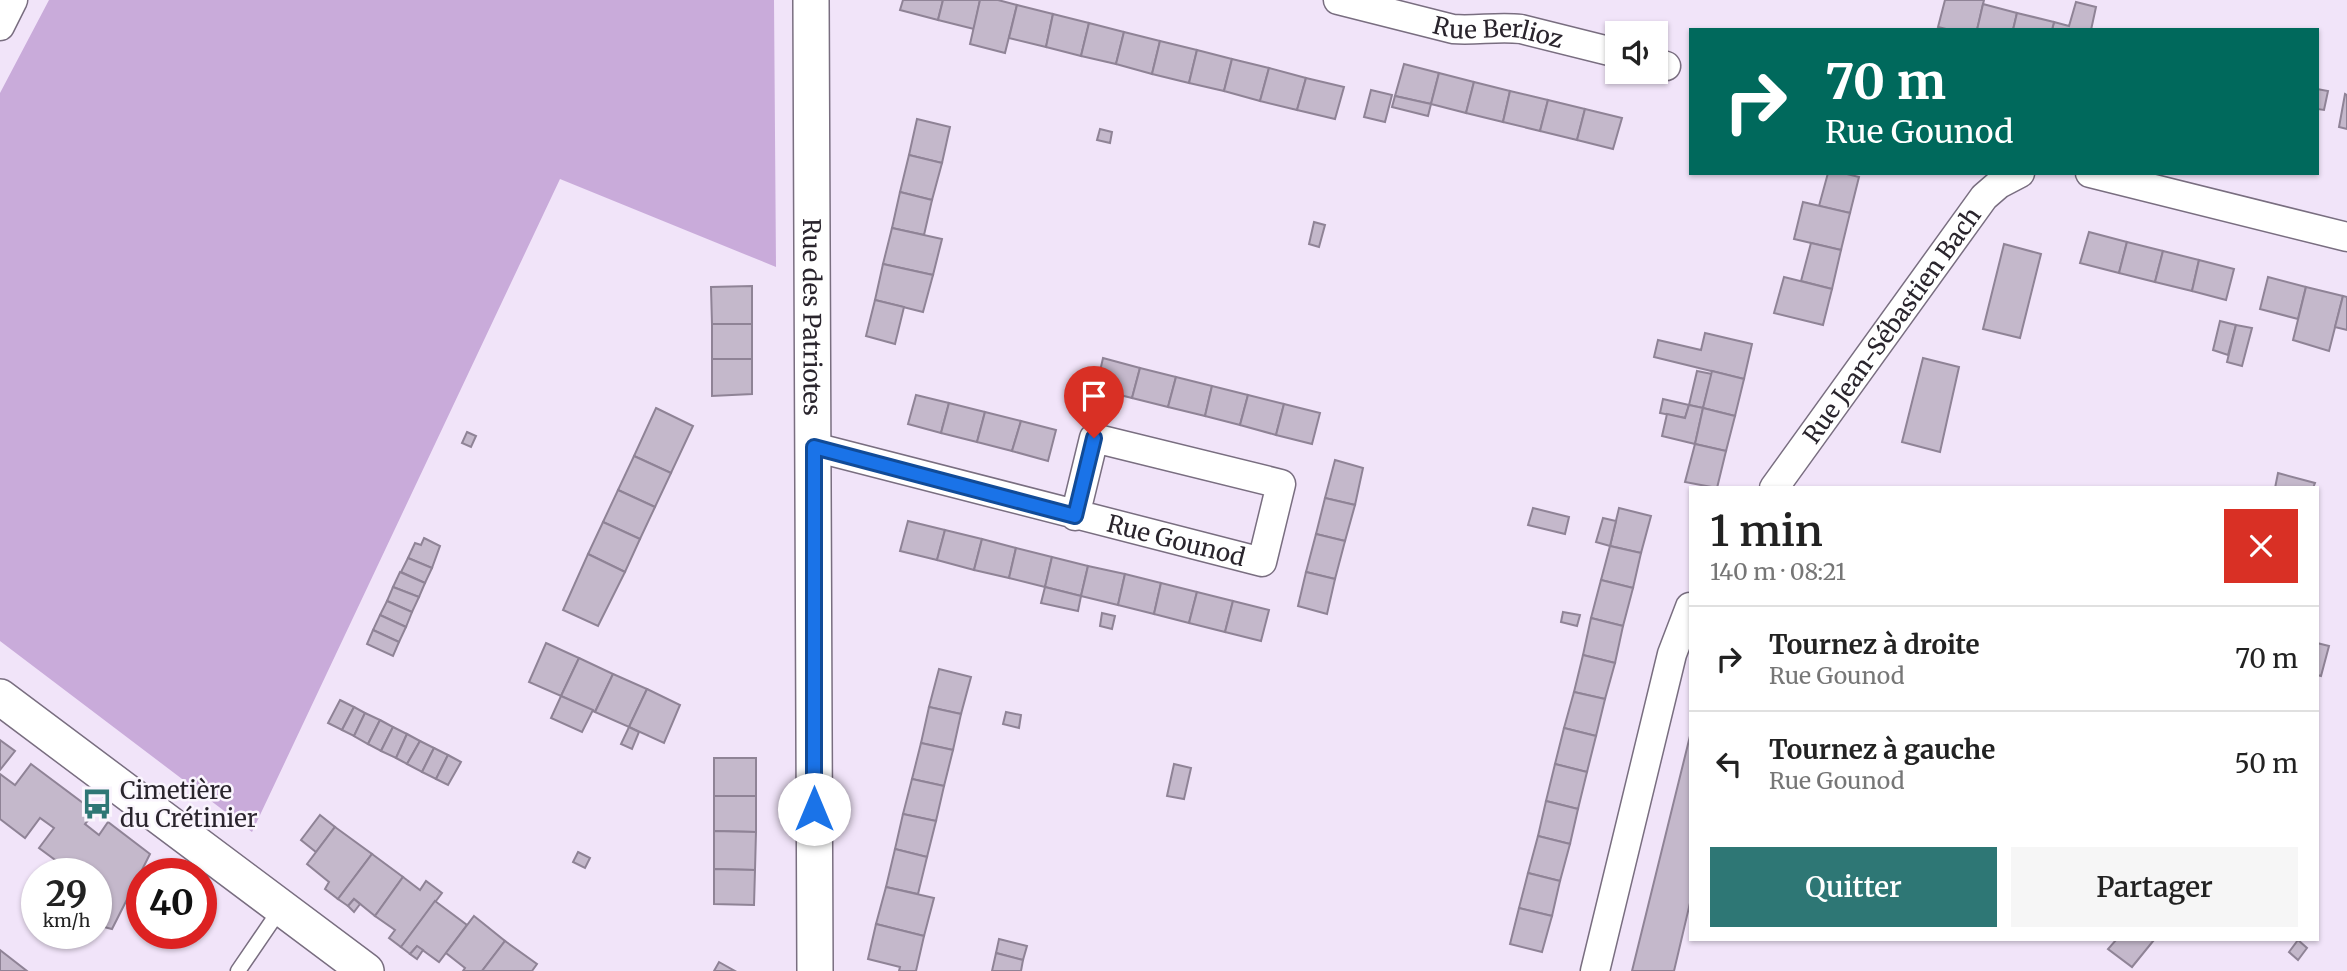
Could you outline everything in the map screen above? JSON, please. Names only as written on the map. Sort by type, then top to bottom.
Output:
[{"type":"street","points":[[0,26],[13,0]]},
{"type":"street","name":"Rue des Patriotes","points":[[811,0],[815,971]]},
{"type":"street","name":"Rue Berlioz","points":[[1338,0],[1453,29],[1521,29],[1605,50]]},
{"type":"street","name":"Rue Jean-Sébastien Bach","points":[[1775,486],[1984,197],[1999,184],[2016,175]]},
{"type":"street","points":[[2098,175],[2347,237]]},
{"type":"street","name":"Rue Gounod","points":[[814,447],[1075,516],[1262,562],[1281,484],[1094,438],[1075,516]]},
{"type":"street","points":[[1595,971],[1672,654],[1689,610]]},
{"type":"street","points":[[0,697],[366,971]]},
{"type":"lane","points":[[238,971],[281,908]]},
{"type":"shaded area","points":[[49,0],[774,0],[776,267],[560,179],[252,832],[0,641],[0,93]]},
{"type":"building","points":[[903,0],[943,0],[938,20],[900,10]]},
{"type":"building","points":[[943,0],[980,0],[974,29],[938,20]]},
{"type":"building","points":[[980,0],[998,0],[1017,5],[1005,53],[970,44]]},
{"type":"building","points":[[1945,0],[1984,0],[1977,28],[1938,27]]},
{"type":"building","points":[[2076,2],[2096,7],[2091,28],[2052,28],[2054,22],[2069,26]]},
{"type":"building","points":[[1983,4],[2017,13],[2013,28],[1977,28]]},
{"type":"building","points":[[1017,5],[1053,14],[1046,47],[1009,38]]},
{"type":"building","points":[[2017,13],[2054,22],[2052,28],[2013,28]]},
{"type":"building","points":[[1053,14],[1089,23],[1081,56],[1046,47]]},
{"type":"building","points":[[1089,23],[1124,32],[1116,64],[1081,56]]},
{"type":"building","points":[[1124,32],[1160,41],[1152,74],[1116,64]]},
{"type":"building","points":[[1160,41],[1197,50],[1189,83],[1152,74]]},
{"type":"building","points":[[1197,50],[1232,59],[1224,91],[1189,83]]},
{"type":"building","points":[[1232,59],[1269,68],[1260,101],[1224,91]]},
{"type":"building","points":[[1404,64],[1439,73],[1431,104],[1395,96]]},
{"type":"building","points":[[1269,68],[1306,78],[1297,110],[1260,101]]},
{"type":"building","points":[[1439,73],[1474,82],[1466,113],[1431,104]]},
{"type":"building","points":[[1306,78],[1344,87],[1335,119],[1297,110]]},
{"type":"building","points":[[1474,82],[1510,91],[1503,122],[1466,113]]},
{"type":"building","points":[[2319,89],[2328,91],[2324,110],[2319,109]]},
{"type":"building","points":[[1371,90],[1392,95],[1385,122],[1364,117]]},
{"type":"building","points":[[1510,91],[1548,100],[1540,131],[1503,122]]},
{"type":"building","points":[[2345,94],[2347,95],[2347,129],[2339,127]]},
{"type":"building","points":[[1395,96],[1431,104],[1428,116],[1392,107]]},
{"type":"building","points":[[1548,100],[1585,109],[1577,140],[1540,131]]},
{"type":"building","points":[[1585,109],[1622,118],[1613,149],[1577,140]]},
{"type":"building","points":[[917,119],[950,127],[942,163],[909,155]]},
{"type":"building","points":[[1100,129],[1112,132],[1110,143],[1097,140]]},
{"type":"building","points":[[909,155],[942,163],[932,200],[900,192]]},
{"type":"building","points":[[1827,175],[1859,177],[1850,213],[1819,206]]},
{"type":"building","points":[[900,192],[932,200],[924,235],[892,228]]},
{"type":"building","points":[[1803,202],[1850,213],[1841,250],[1794,239]]},
{"type":"building","points":[[1314,222],[1325,225],[1319,247],[1309,244]]},
{"type":"building","points":[[892,228],[942,239],[933,275],[883,264]]},
{"type":"building","points":[[2089,232],[2127,242],[2119,273],[2080,263]]},
{"type":"building","points":[[2127,242],[2163,251],[2155,282],[2119,273]]},
{"type":"building","points":[[1811,243],[1841,250],[1832,289],[1801,281]]},
{"type":"building","points":[[2004,244],[2041,254],[2020,338],[1983,329]]},
{"type":"building","points":[[2163,251],[2199,260],[2192,291],[2155,282]]},
{"type":"building","points":[[2199,260],[2234,269],[2226,300],[2192,291]]},
{"type":"building","points":[[883,264],[933,275],[923,312],[875,300]]},
{"type":"building","points":[[1784,277],[1832,289],[1823,325],[1774,313]]},
{"type":"building","points":[[2268,277],[2306,287],[2298,319],[2260,309]]},
{"type":"building","points":[[752,286],[752,324],[712,324],[711,287]]},
{"type":"building","points":[[2306,287],[2343,296],[2329,351],[2293,340]]},
{"type":"building","points":[[2343,296],[2347,297],[2347,330],[2335,327]]},
{"type":"building","points":[[875,300],[904,307],[895,344],[866,336]]},
{"type":"building","points":[[2220,321],[2236,325],[2228,355],[2213,350]]},
{"type":"building","points":[[712,324],[752,324],[752,359],[712,359]]},
{"type":"building","points":[[2236,325],[2252,328],[2242,366],[2227,362]]},
{"type":"building","points":[[1705,333],[1752,344],[1744,379],[1654,357],[1658,340],[1701,350]]},
{"type":"building","points":[[1103,358],[1140,368],[1132,398],[1096,389]]},
{"type":"building","points":[[1923,358],[1959,367],[1940,452],[1902,442]]},
{"type":"building","points":[[712,359],[752,359],[752,394],[712,396]]},
{"type":"building","points":[[1140,368],[1176,377],[1168,407],[1132,398]]},
{"type":"building","points":[[1697,371],[1712,374],[1703,408],[1689,405]]},
{"type":"building","points":[[1712,371],[1744,379],[1735,416],[1703,408]]},
{"type":"building","points":[[1176,377],[1212,386],[1205,416],[1168,407]]},
{"type":"building","points":[[1212,386],[1248,395],[1240,425],[1205,416]]},
{"type":"building","points":[[916,395],[949,403],[941,433],[908,424]]},
{"type":"building","points":[[1248,395],[1284,404],[1276,435],[1240,425]]},
{"type":"building","points":[[1663,399],[1689,405],[1685,418],[1660,413]]},
{"type":"building","points":[[949,403],[985,412],[977,442],[941,433]]},
{"type":"building","points":[[1284,404],[1320,413],[1312,444],[1276,435]]},
{"type":"building","points":[[1689,405],[1703,408],[1695,444],[1662,436],[1667,414],[1685,418]]},
{"type":"building","points":[[656,408],[693,426],[671,473],[634,456]]},
{"type":"building","points":[[1703,408],[1735,416],[1726,451],[1695,444]]},
{"type":"building","points":[[985,412],[1021,421],[1012,451],[977,442]]},
{"type":"building","points":[[1021,421],[1056,430],[1048,461],[1012,451]]},
{"type":"building","points":[[467,432],[476,436],[471,447],[462,443]]},
{"type":"building","points":[[1695,444],[1726,451],[1717,486],[1685,482]]},
{"type":"building","points":[[634,456],[671,473],[655,507],[618,490]]},
{"type":"building","points":[[1335,460],[1363,468],[1355,505],[1325,498]]},
{"type":"building","points":[[2278,473],[2315,483],[2314,486],[2275,486]]},
{"type":"building","points":[[618,490],[655,507],[640,539],[603,522]]},
{"type":"building","points":[[1325,498],[1355,505],[1345,541],[1316,534]]},
{"type":"building","points":[[1533,508],[1569,517],[1565,534],[1528,525]]},
{"type":"building","points":[[1619,508],[1651,516],[1641,553],[1610,546]]},
{"type":"building","points":[[1603,518],[1616,521],[1610,546],[1596,542]]},
{"type":"building","points":[[908,521],[945,530],[937,560],[900,551]]},
{"type":"building","points":[[603,522],[640,539],[625,572],[588,554]]},
{"type":"building","points":[[945,530],[982,539],[974,570],[937,560]]},
{"type":"building","points":[[1316,534],[1345,541],[1335,579],[1306,572]]},
{"type":"building","points":[[424,538],[440,546],[432,568],[408,558],[415,543],[421,545]]},
{"type":"building","points":[[982,539],[1016,548],[1009,578],[974,570]]},
{"type":"building","points":[[1610,546],[1641,553],[1633,588],[1601,580]]},
{"type":"building","points":[[1016,548],[1052,557],[1045,587],[1009,578]]},
{"type":"building","points":[[588,554],[625,572],[598,626],[563,610]]},
{"type":"building","points":[[1052,557],[1088,566],[1081,596],[1045,587]]},
{"type":"building","points":[[408,558],[432,568],[425,583],[401,572]]},
{"type":"building","points":[[1088,566],[1125,574],[1118,605],[1081,596]]},
{"type":"building","points":[[400,572],[425,583],[419,597],[393,587]]},
{"type":"building","points":[[1306,572],[1335,579],[1327,614],[1298,606]]},
{"type":"building","points":[[1125,574],[1161,583],[1154,614],[1118,605]]},
{"type":"building","points":[[1601,580],[1633,588],[1623,626],[1591,618]]},
{"type":"building","points":[[1161,583],[1197,592],[1189,623],[1154,614]]},
{"type":"building","points":[[393,587],[419,597],[412,612],[387,601]]},
{"type":"building","points":[[1045,587],[1081,596],[1078,611],[1041,603]]},
{"type":"building","points":[[1197,592],[1233,601],[1225,632],[1189,623]]},
{"type":"building","points":[[387,601],[412,612],[406,627],[380,615]]},
{"type":"building","points":[[1233,601],[1269,610],[1261,641],[1225,632]]},
{"type":"building","points":[[1563,612],[1580,615],[1577,626],[1561,622]]},
{"type":"building","points":[[1102,613],[1115,616],[1112,629],[1100,626]]},
{"type":"building","points":[[380,615],[406,627],[399,642],[373,630]]},
{"type":"building","points":[[1591,618],[1623,626],[1615,663],[1583,655]]},
{"type":"building","points":[[373,630],[399,642],[393,656],[367,644]]},
{"type":"building","points":[[546,643],[579,658],[561,696],[529,682]]},
{"type":"building","points":[[2319,644],[2329,646],[2319,676]]},
{"type":"building","points":[[1583,655],[1615,663],[1605,699],[1574,692]]},
{"type":"building","points":[[579,658],[613,674],[595,712],[561,696]]},
{"type":"building","points":[[939,669],[971,677],[961,714],[929,707]]},
{"type":"building","points":[[613,674],[647,689],[629,727],[595,712]]},
{"type":"building","points":[[647,689],[680,705],[664,743],[629,727]]},
{"type":"building","points":[[1574,692],[1605,699],[1596,736],[1564,728]]},
{"type":"building","points":[[561,696],[593,710],[582,732],[551,718]]},
{"type":"building","points":[[340,700],[354,707],[342,730],[328,723]]},
{"type":"building","points":[[354,707],[365,713],[354,736],[342,730]]},
{"type":"building","points":[[929,707],[961,714],[953,750],[921,743]]},
{"type":"building","points":[[1006,712],[1021,715],[1019,728],[1003,724]]},
{"type":"building","points":[[365,713],[380,720],[368,744],[354,736]]},
{"type":"building","points":[[380,720],[393,727],[381,751],[368,744]]},
{"type":"building","points":[[393,727],[407,734],[396,758],[381,751]]},
{"type":"building","points":[[629,727],[639,732],[632,749],[621,744]]},
{"type":"building","points":[[1564,728],[1596,736],[1587,772],[1555,764]]},
{"type":"building","points":[[407,734],[420,741],[407,764],[396,758]]},
{"type":"building","points":[[0,740],[15,751],[0,770]]},
{"type":"building","points":[[1689,740],[1689,907],[1674,971],[1632,971]]},
{"type":"building","points":[[420,741],[434,748],[422,772],[407,764]]},
{"type":"building","points":[[921,743],[953,750],[944,786],[912,779]]},
{"type":"building","points":[[434,748],[448,755],[436,779],[422,772]]},
{"type":"building","points":[[448,755],[461,762],[448,785],[436,779]]},
{"type":"building","points":[[714,758],[756,758],[756,796],[714,796]]},
{"type":"building","points":[[31,764],[95,812],[85,824],[99,835],[108,822],[150,854],[148,858],[126,858],[126,901],[112,929],[112,858],[52,858],[39,848],[54,828],[40,818],[25,838],[0,819],[0,774],[15,785]]},
{"type":"building","points":[[1174,764],[1191,768],[1184,799],[1167,796]]},
{"type":"building","points":[[1555,764],[1587,772],[1578,809],[1546,801]]},
{"type":"building","points":[[912,779],[944,786],[936,821],[903,814]]},
{"type":"building","points":[[714,796],[756,796],[756,832],[714,831]]},
{"type":"building","points":[[1546,801],[1578,809],[1570,844],[1538,836]]},
{"type":"building","points":[[903,814],[936,821],[927,857],[895,849]]},
{"type":"building","points":[[320,815],[335,827],[316,852],[301,840]]},
{"type":"building","points":[[335,827],[372,854],[338,899],[325,889],[329,882],[307,864]]},
{"type":"building","points":[[714,831],[756,832],[755,870],[714,869]]},
{"type":"building","points":[[1538,836],[1570,844],[1560,881],[1528,873]]},
{"type":"building","points":[[895,849],[927,857],[918,894],[886,887]]},
{"type":"building","points":[[578,852],[590,858],[585,868],[573,862]]},
{"type":"building","points":[[372,854],[403,877],[375,916],[354,899],[348,906],[338,899]]},
{"type":"building","points":[[714,869],[755,870],[754,905],[714,904]]},
{"type":"building","points":[[1528,873],[1560,881],[1552,916],[1519,908]]},
{"type":"building","points":[[403,877],[420,890],[426,881],[442,893],[401,947],[389,938],[395,930],[375,916]]},
{"type":"building","points":[[886,887],[934,898],[924,936],[876,924]]},
{"type":"building","points":[[354,899],[360,904],[354,912],[348,906]]},
{"type":"building","points":[[435,901],[467,925],[439,962],[417,946],[410,954],[401,947]]},
{"type":"building","points":[[1519,908],[1552,916],[1542,952],[1510,944]]},
{"type":"building","points":[[474,916],[505,941],[482,971],[463,971],[465,968],[446,953]]},
{"type":"building","points":[[876,924],[924,936],[916,971],[899,971],[900,967],[868,959]]},
{"type":"building","points":[[999,939],[1027,946],[1023,960],[996,953]]},
{"type":"building","points":[[505,941],[537,964],[532,971],[482,971]]},
{"type":"building","points":[[2115,941],[2153,941],[2132,967],[2108,949]]},
{"type":"building","points":[[2297,941],[2307,948],[2298,960],[2289,952]]},
{"type":"building","points":[[417,946],[423,950],[417,959],[410,954]]},
{"type":"building","points":[[0,950],[27,971],[0,971]]},
{"type":"building","points":[[996,953],[1023,960],[1021,971],[992,971]]},
{"type":"building","points":[[719,962],[735,971],[714,971]]},
{"type":"place","name":"Cimetière du Crétinier","points":[[97,804]]},
{"type":"route","points":[[814,809],[814,447],[1075,516],[1094,438]]}]
